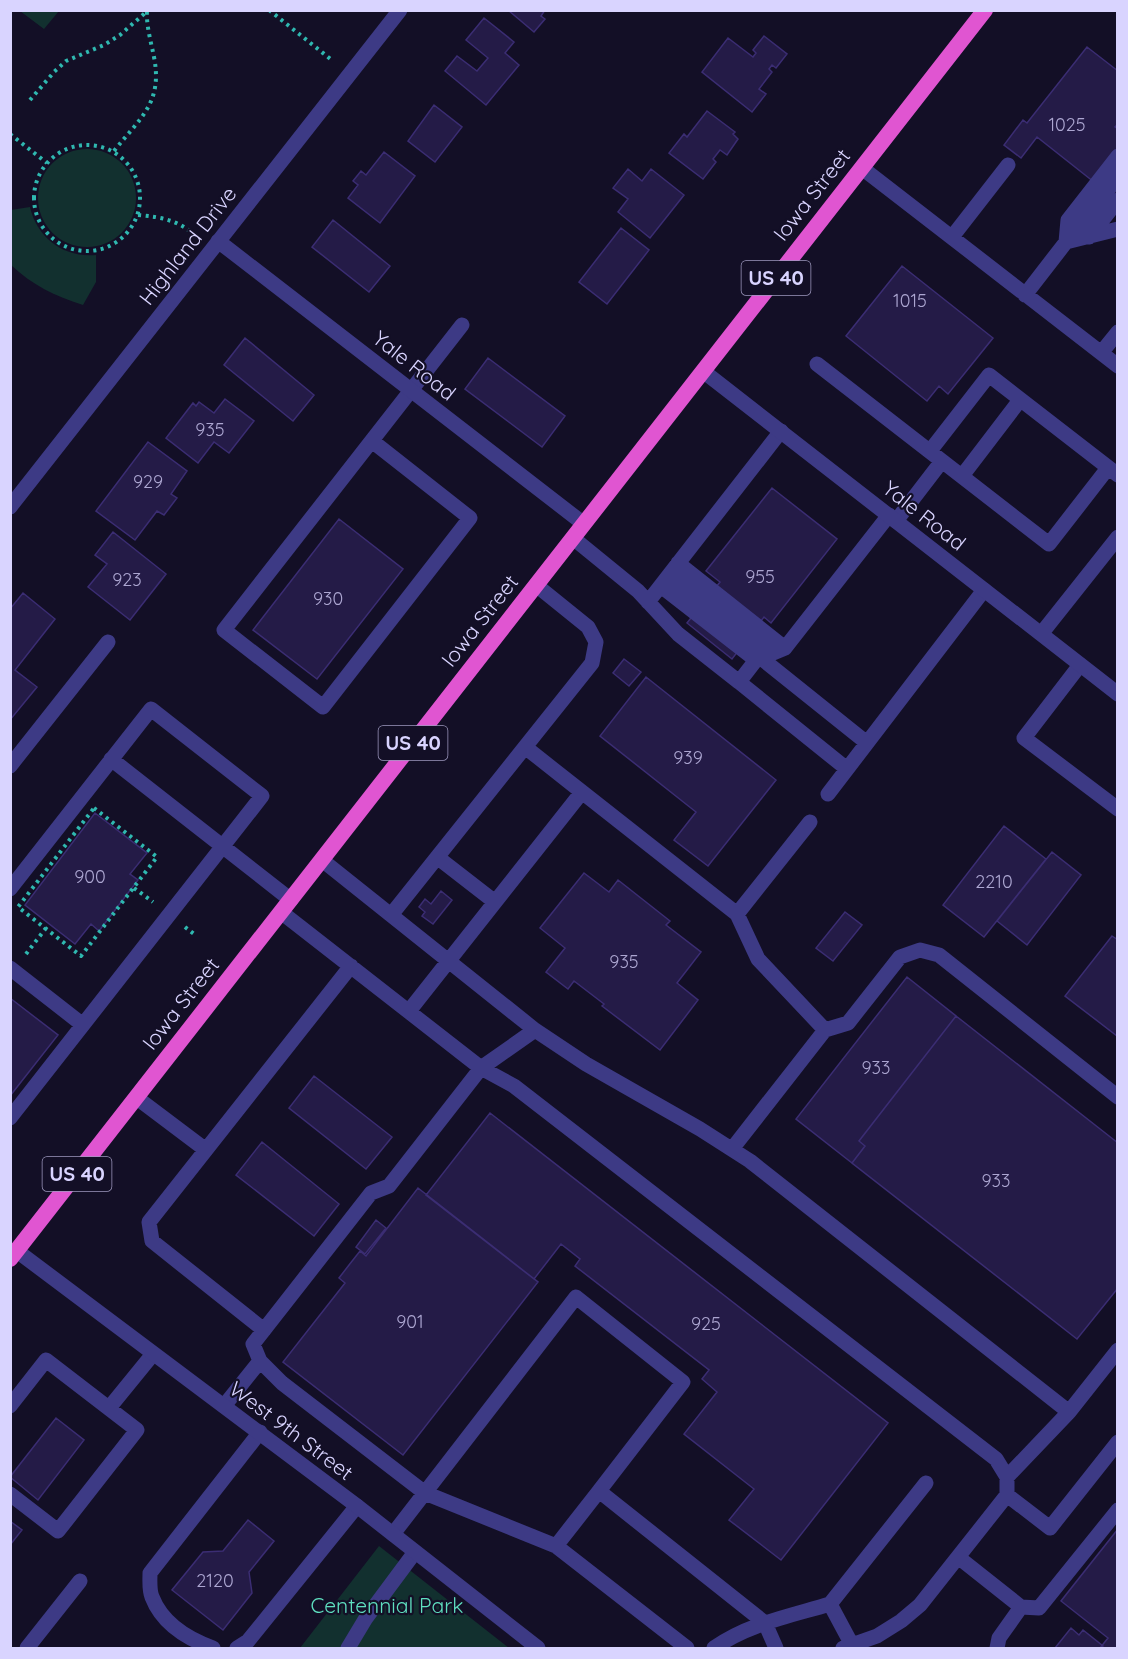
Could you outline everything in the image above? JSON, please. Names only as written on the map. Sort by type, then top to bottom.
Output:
[{"type":"highway","name":"Iowa Street","points":[[14,1255],[985,10]]},
{"type":"street","name":"Highland Drive","points":[[10,507],[400,10]]},
{"type":"street","points":[[1066,242],[1068,220],[1118,156]]},
{"type":"street","points":[[952,237],[1008,165]]},
{"type":"street","points":[[862,168],[1118,366]]},
{"type":"street","points":[[1025,295],[1118,177]]},
{"type":"street","points":[[1089,237],[1118,200]]},
{"type":"street","points":[[1066,242],[1118,229]]},
{"type":"street","name":"Yale Road","points":[[218,241],[584,524]]},
{"type":"street","points":[[372,441],[470,518],[323,707],[224,630],[462,325]]},
{"type":"street","points":[[1101,353],[1118,332]]},
{"type":"street","points":[[739,682],[768,655],[892,518],[936,456],[989,375],[1113,471],[1049,544],[962,476],[936,456],[817,364]]},
{"type":"street","name":"Yale Road","points":[[704,371],[1118,694]]},
{"type":"street","points":[[962,476],[1020,400]]},
{"type":"street","points":[[648,602],[781,431]]},
{"type":"street","points":[[1041,634],[1118,537]]},
{"type":"street","points":[[573,538],[638,591],[678,634],[847,769]]},
{"type":"street","points":[[670,574],[768,655],[867,743]]},
{"type":"street","points":[[670,574],[768,655]]},
{"type":"street","points":[[391,915],[592,663],[596,642],[588,627],[536,585]]},
{"type":"street","points":[[828,794],[984,590]]},
{"type":"street","points":[[10,765],[108,642]]},
{"type":"street","points":[[1080,665],[1024,738],[1118,809]]},
{"type":"street","points":[[10,889],[151,708],[262,796],[10,1118]]},
{"type":"street","points":[[525,747],[737,914],[758,959],[825,1030]]},
{"type":"street","points":[[111,759],[223,846],[351,966],[481,1068],[514,1086],[996,1460],[1007,1477],[1007,1495],[920,1605],[902,1622],[877,1636],[848,1647],[830,1604]]},
{"type":"street","points":[[409,1011],[582,792]]},
{"type":"street","points":[[737,914],[810,822]]},
{"type":"street","points":[[437,857],[495,902]]},
{"type":"street","points":[[322,860],[535,1030],[585,1064],[750,1161],[1069,1412]]},
{"type":"street","points":[[732,1149],[825,1030],[848,1023],[900,957],[920,950],[939,956],[1118,1097]]},
{"type":"street","points":[[264,1330],[152,1241],[149,1222],[351,966]]},
{"type":"street","points":[[12,969],[83,1025]]},
{"type":"street","points":[[535,1030],[481,1068],[389,1186],[371,1193],[253,1344],[260,1361],[282,1383],[424,1493],[556,1546],[687,1648]]},
{"type":"street","points":[[137,1098],[206,1150]]},
{"type":"street","name":"West 9th Street","points":[[14,1255],[63,1284],[357,1506],[538,1648]]},
{"type":"street","points":[[393,1534],[576,1297],[683,1382],[556,1546]]},
{"type":"street","points":[[1007,1477],[1069,1412],[1118,1350]]},
{"type":"street","points":[[109,1408],[153,1354]]},
{"type":"street","points":[[10,1406],[46,1360],[136,1430],[58,1531],[10,1494]]},
{"type":"street","points":[[224,1406],[260,1361]]},
{"type":"street","points":[[213,1648],[192,1641],[164,1618],[151,1595],[150,1573],[260,1432]]},
{"type":"street","points":[[1007,1495],[1050,1528],[1118,1442]]},
{"type":"street","points":[[714,1648],[730,1637],[765,1623],[830,1604],[926,1483]]},
{"type":"street","points":[[599,1491],[765,1623],[776,1648]]},
{"type":"street","points":[[237,1648],[248,1641],[357,1506]]},
{"type":"street","points":[[958,1557],[1021,1607],[1040,1608],[1118,1510]]},
{"type":"street","points":[[348,1648],[366,1618],[415,1552]]},
{"type":"street","points":[[27,1648],[80,1581]]},
{"type":"street","points":[[996,1648],[999,1638],[1021,1607]]},
{"type":"path","points":[[269,10],[336,63]]},
{"type":"path","points":[[30,100],[66,61],[104,45],[120,35],[146,12]]},
{"type":"path","points":[[114,152],[150,105],[156,92],[157,70],[146,12]]},
{"type":"path","points":[[10,134],[47,163]]},
{"type":"path","points":[[86,144],[100,146],[125,160],[134,171],[141,197],[138,215],[126,235],[115,245],[88,252],[63,246],[47,233],[35,211],[35,185],[47,163],[56,154],[70,147],[86,144]]},
{"type":"path","points":[[138,215],[171,219],[196,236]]},
{"type":"path","points":[[94,808],[157,857],[81,956],[46,928],[18,907],[94,808]]},
{"type":"path","points":[[12,969],[46,928]]},
{"type":"green space","points":[[20,11],[59,11],[44,29]]},
{"type":"green space","points":[[87,149],[106,152],[122,163],[133,179],[136,198],[133,217],[122,233],[106,244],[87,247],[68,244],[52,233],[41,217],[38,198],[41,179],[52,163],[68,152]]},
{"type":"green space","points":[[30,207],[39,228],[54,244],[73,253],[96,255],[96,282],[83,305],[44,289],[11,265],[11,210]]},
{"type":"green space","name":"Centennial Park","points":[[379,1546],[509,1648],[300,1648]]},
{"type":"building","points":[[508,10],[545,10],[541,16],[545,19],[534,32]]},
{"type":"building","points":[[484,18],[514,42],[505,53],[519,65],[486,105],[445,71],[457,56],[477,71],[488,58],[466,40]]},
{"type":"building","points":[[764,36],[787,54],[776,68],[772,65],[769,69],[772,72],[759,89],[766,94],[752,112],[702,72],[728,38],[753,57],[756,53],[753,50]]},
{"type":"building","points":[[1087,47],[1118,71],[1118,124],[1115,127],[1118,129],[1118,201],[1037,137],[1021,158],[1004,145],[1023,120],[1027,123]]},
{"type":"building","points":[[434,105],[462,127],[435,162],[408,141]]},
{"type":"building","points":[[707,111],[735,132],[733,134],[738,139],[727,155],[720,150],[713,159],[716,162],[703,179],[669,153],[684,134],[687,137]]},
{"type":"building","points":[[384,152],[415,176],[380,223],[348,198],[358,185],[353,181],[361,171],[366,175]]},
{"type":"building","points":[[628,169],[642,181],[651,169],[684,195],[650,238],[618,212],[628,199],[613,188]]},
{"type":"building","points":[[333,220],[390,266],[369,292],[312,247]]},
{"type":"building","points":[[621,228],[649,250],[607,304],[579,282]]},
{"type":"building","points":[[902,266],[993,338],[948,394],[939,386],[927,401],[846,336]]},
{"type":"building","points":[[245,338],[314,395],[293,421],[224,365]]},
{"type":"building","points":[[488,358],[565,416],[542,447],[465,389]]},
{"type":"building","points":[[225,399],[254,421],[229,453],[214,442],[198,463],[166,438],[193,403],[196,406],[199,402],[214,413]]},
{"type":"building","points":[[148,442],[187,471],[171,494],[177,498],[164,515],[157,511],[135,540],[96,511]]},
{"type":"building","points":[[772,488],[837,539],[771,623],[764,617],[732,659],[687,623],[720,582],[706,571]]},
{"type":"building","points":[[339,519],[403,569],[317,679],[253,630]]},
{"type":"building","points":[[113,532],[166,574],[130,620],[88,587],[107,564],[95,555]]},
{"type":"building","points":[[23,593],[55,619],[15,670],[37,687],[10,720],[10,609]]},
{"type":"building","points":[[624,659],[641,672],[629,686],[613,673]]},
{"type":"building","points":[[646,677],[776,780],[708,866],[674,840],[696,812],[600,736]]},
{"type":"building","points":[[95,813],[147,853],[130,874],[138,880],[99,931],[91,924],[75,944],[25,905]]},
{"type":"building","points":[[1004,826],[1046,859],[984,937],[943,905]]},
{"type":"building","points":[[1052,852],[1081,875],[1027,945],[997,921]]},
{"type":"building","points":[[584,873],[609,892],[618,880],[670,921],[666,925],[701,952],[677,983],[698,1000],[660,1050],[602,1006],[604,1004],[574,981],[568,989],[546,972],[565,948],[540,928]]},
{"type":"building","points":[[441,891],[452,900],[433,924],[422,916],[425,912],[419,907],[425,899],[431,904]]},
{"type":"building","points":[[845,912],[862,925],[833,961],[816,948]]},
{"type":"building","points":[[1112,936],[1118,940],[1117,1036],[1065,996]]},
{"type":"building","points":[[907,977],[956,1016],[859,1141],[865,1146],[852,1163],[796,1119]]},
{"type":"building","points":[[10,998],[58,1035],[10,1096]]},
{"type":"building","points":[[956,1016],[1118,1143],[1118,1288],[1077,1339],[852,1163],[865,1146],[859,1141]]},
{"type":"building","points":[[314,1076],[392,1137],[366,1169],[289,1108]]},
{"type":"building","points":[[314,1076],[392,1137],[366,1169],[289,1108]]},
{"type":"building","points":[[490,1113],[888,1423],[781,1560],[729,1520],[754,1489],[684,1434],[717,1392],[702,1379],[709,1370],[575,1266],[580,1259],[561,1244],[534,1279],[426,1195]]},
{"type":"building","points":[[262,1142],[339,1204],[314,1236],[236,1175]]},
{"type":"building","points":[[418,1188],[538,1282],[403,1455],[283,1362],[345,1283],[339,1278],[349,1265],[360,1251],[366,1256]]},
{"type":"building","points":[[376,1220],[386,1228],[365,1254],[356,1247]]},
{"type":"building","points":[[56,1418],[84,1440],[38,1500],[10,1477]]},
{"type":"building","points":[[248,1520],[274,1541],[249,1572],[252,1593],[223,1630],[172,1590],[203,1552],[223,1551]]},
{"type":"building","points":[[10,1521],[22,1530],[10,1545]]},
{"type":"building","points":[[1118,1529],[1118,1648],[1100,1648],[1108,1638],[1061,1601]]},
{"type":"building","points":[[1071,1628],[1079,1635],[1083,1630],[1103,1646],[1100,1648],[1055,1648]]}]
